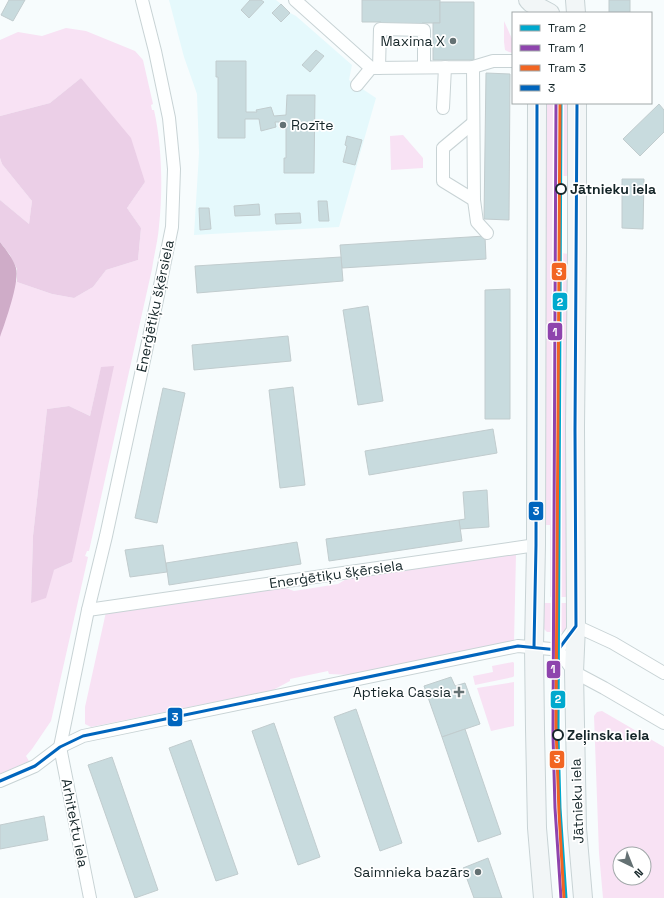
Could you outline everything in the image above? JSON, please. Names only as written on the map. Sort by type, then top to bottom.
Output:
[{"type":"street","name":"Enerģētiķu šķērsiela","points":[[60,747],[88,610],[156,308],[172,227],[174,169],[169,118],[155,51],[142,0]]},
{"type":"street","points":[[295,0],[308,6],[375,68],[473,67],[493,61],[512,61]]},
{"type":"street","points":[[575,0],[576,12]]},
{"type":"street","points":[[530,5],[548,12]]},
{"type":"street","points":[[357,85],[375,68],[380,29],[424,30],[424,67]]},
{"type":"street","points":[[443,108],[445,67]]},
{"type":"street","points":[[473,67],[474,200],[477,222],[487,233]]},
{"type":"street","points":[[537,104],[536,545],[534,647],[537,828],[543,898]]},
{"type":"street","name":"Jātnieku iela","points":[[577,104],[575,427],[576,626],[574,672],[577,828],[583,898]]},
{"type":"street","points":[[473,123],[443,148],[443,181],[474,200]]},
{"type":"street","name":"Enerģētiķu šķērsiela","points":[[88,610],[536,545]]},
{"type":"street","points":[[558,650],[576,626],[614,643],[664,673]]},
{"type":"street","points":[[0,781],[35,766],[60,747],[83,736],[518,646],[558,650],[574,672],[664,723]]},
{"type":"street","name":"Arhitektu iela","points":[[60,747],[90,898]]},
{"type":"shaded area","name":"Rozīte","points":[[169,0],[276,0],[281,4],[272,13],[290,13],[296,16],[352,65],[349,80],[376,98],[339,227],[194,235],[199,153],[197,94],[184,57]]},
{"type":"shaded area","points":[[504,21],[512,39],[512,53],[505,50]]},
{"type":"shaded area","points":[[66,28],[86,31],[135,51],[143,60],[153,104],[151,105],[152,110],[154,110],[159,138],[161,168],[160,212],[158,237],[152,269],[89,551],[87,551],[85,556],[88,557],[51,721],[26,756],[29,761],[0,774],[0,242],[17,282],[52,294],[74,298],[93,287],[106,270],[138,260],[141,228],[127,208],[145,182],[81,78],[50,103],[0,116],[0,40],[18,32],[42,36]],"holes":[[[101,368],[72,562],[54,570],[31,602],[33,536],[47,409],[69,406],[90,416]]]},
{"type":"shaded area","points":[[81,78],[131,138],[145,182],[127,208],[141,228],[138,260],[106,270],[93,287],[74,298],[52,294],[17,282],[17,269],[10,255],[0,242],[0,200],[29,224],[32,201],[2,164],[0,158],[0,116],[50,103]]},
{"type":"shaded area","points":[[546,104],[568,104],[568,176],[563,176],[562,253],[568,254],[566,597],[550,597],[550,525],[546,525]]},
{"type":"shaded area","points":[[403,135],[423,158],[423,168],[391,170],[390,136]]},
{"type":"shaded area","points":[[0,158],[2,164],[32,201],[29,224],[0,200]]},
{"type":"shaded area","points":[[0,242],[13,261],[17,274],[11,302],[0,337]]},
{"type":"shaded area","points":[[114,366],[72,562],[54,570],[46,598],[31,603],[33,536],[47,409],[69,406],[90,416],[101,367]]},
{"type":"shaded area","points":[[510,553],[516,555],[514,642],[351,675],[329,674],[328,671],[290,679],[290,681],[273,690],[91,727],[85,724],[85,707],[106,612],[280,586],[294,591],[338,584],[348,578]]},
{"type":"shaded area","points":[[544,603],[566,603],[566,630],[564,632],[547,632],[544,629]]},
{"type":"shaded area","points":[[513,662],[513,677],[475,685],[473,676],[493,672],[492,666]]},
{"type":"shaded area","points":[[514,682],[514,726],[491,731],[477,688]]},
{"type":"shaded area","points":[[602,711],[664,747],[664,898],[603,898],[599,853],[594,716],[597,712]]},
{"type":"building","points":[[9,0],[25,0],[13,21],[1,15]]},
{"type":"building","points":[[250,0],[261,0],[264,2],[249,18],[241,10]]},
{"type":"building","points":[[362,0],[440,0],[440,23],[422,23],[422,27],[381,27],[381,22],[362,22]]},
{"type":"building","points":[[609,0],[630,0],[630,12],[609,12]]},
{"type":"building","name":"Maxima X","points":[[440,2],[474,2],[474,60],[433,60],[433,23],[440,23]]},
{"type":"building","points":[[281,4],[290,13],[281,22],[272,13]]},
{"type":"building","points":[[316,50],[324,56],[310,72],[302,65]]},
{"type":"building","points":[[216,61],[246,61],[246,112],[257,112],[256,110],[271,107],[274,116],[286,115],[287,95],[315,95],[314,173],[284,173],[284,158],[286,158],[286,122],[275,122],[276,127],[261,131],[259,119],[245,119],[245,138],[218,138],[218,77],[216,77]]},
{"type":"building","points":[[486,73],[510,74],[509,220],[484,219]]},
{"type":"building","points":[[659,104],[664,110],[664,132],[640,156],[623,139]]},
{"type":"building","points":[[347,136],[362,140],[355,165],[343,162],[347,146],[345,145]]},
{"type":"building","points":[[622,179],[644,179],[643,229],[622,228]]},
{"type":"building","points":[[318,201],[327,201],[329,221],[319,221]]},
{"type":"building","points":[[259,204],[260,215],[235,216],[234,206]]},
{"type":"building","points":[[199,208],[209,208],[211,229],[200,230]]},
{"type":"building","points":[[300,213],[301,223],[276,224],[275,214]]},
{"type":"building","points":[[485,236],[486,259],[342,268],[340,245]]},
{"type":"building","points":[[341,257],[343,281],[197,293],[195,266]]},
{"type":"building","points":[[510,289],[510,419],[485,419],[485,290]]},
{"type":"building","points":[[368,306],[383,401],[358,405],[343,310]]},
{"type":"building","points":[[288,336],[291,361],[194,370],[192,345]]},
{"type":"building","points":[[293,387],[305,485],[280,488],[269,390]]},
{"type":"building","points":[[163,388],[185,393],[157,523],[135,518]]},
{"type":"building","points":[[493,429],[497,453],[369,475],[365,451]]},
{"type":"building","points":[[487,490],[489,527],[460,529],[459,520],[465,519],[463,492]]},
{"type":"building","points":[[459,520],[462,541],[329,561],[326,539]]},
{"type":"building","points":[[297,542],[301,564],[169,585],[166,563]]},
{"type":"building","points":[[163,545],[167,572],[130,577],[125,550]]},
{"type":"building","points":[[451,677],[455,686],[465,683],[480,724],[442,737],[424,686]]},
{"type":"building","points":[[356,709],[402,843],[380,851],[334,717]]},
{"type":"building","points":[[274,723],[320,857],[298,865],[252,731]]},
{"type":"building","points":[[465,729],[501,834],[478,842],[442,737]]},
{"type":"building","points":[[191,740],[238,874],[216,881],[169,748]]},
{"type":"building","points":[[112,757],[158,890],[135,898],[88,765]]},
{"type":"building","points":[[44,816],[48,840],[0,849],[0,825]]},
{"type":"building","points":[[488,858],[502,898],[474,898],[463,868]]},
{"type":"tram line","name":"1","points":[[556,104],[553,735],[555,808],[561,898]]},
{"type":"tram line","name":"3","points":[[560,104],[556,726],[564,898]]},
{"type":"tram line","name":"2","points":[[561,104],[558,735],[560,808],[566,898]]},
{"type":"transit line","name":"3","points":[[534,647],[536,545],[537,104]]},
{"type":"transit line","name":"3","points":[[0,781],[35,766],[60,747],[83,736],[518,646],[558,650],[576,626],[575,430],[577,104]]},
{"type":"place","name":"Maxima X","points":[[453,41]]},
{"type":"place","name":"Rozīte","points":[[283,125]]},
{"type":"place","name":"Jātnieku iela","points":[[561,189]]},
{"type":"place","name":"Aptieka Cassia","points":[[459,692]]},
{"type":"place","name":"Zeļinska iela","points":[[558,735]]},
{"type":"place","name":"Saimnieka bazārs","points":[[478,872]]}]
